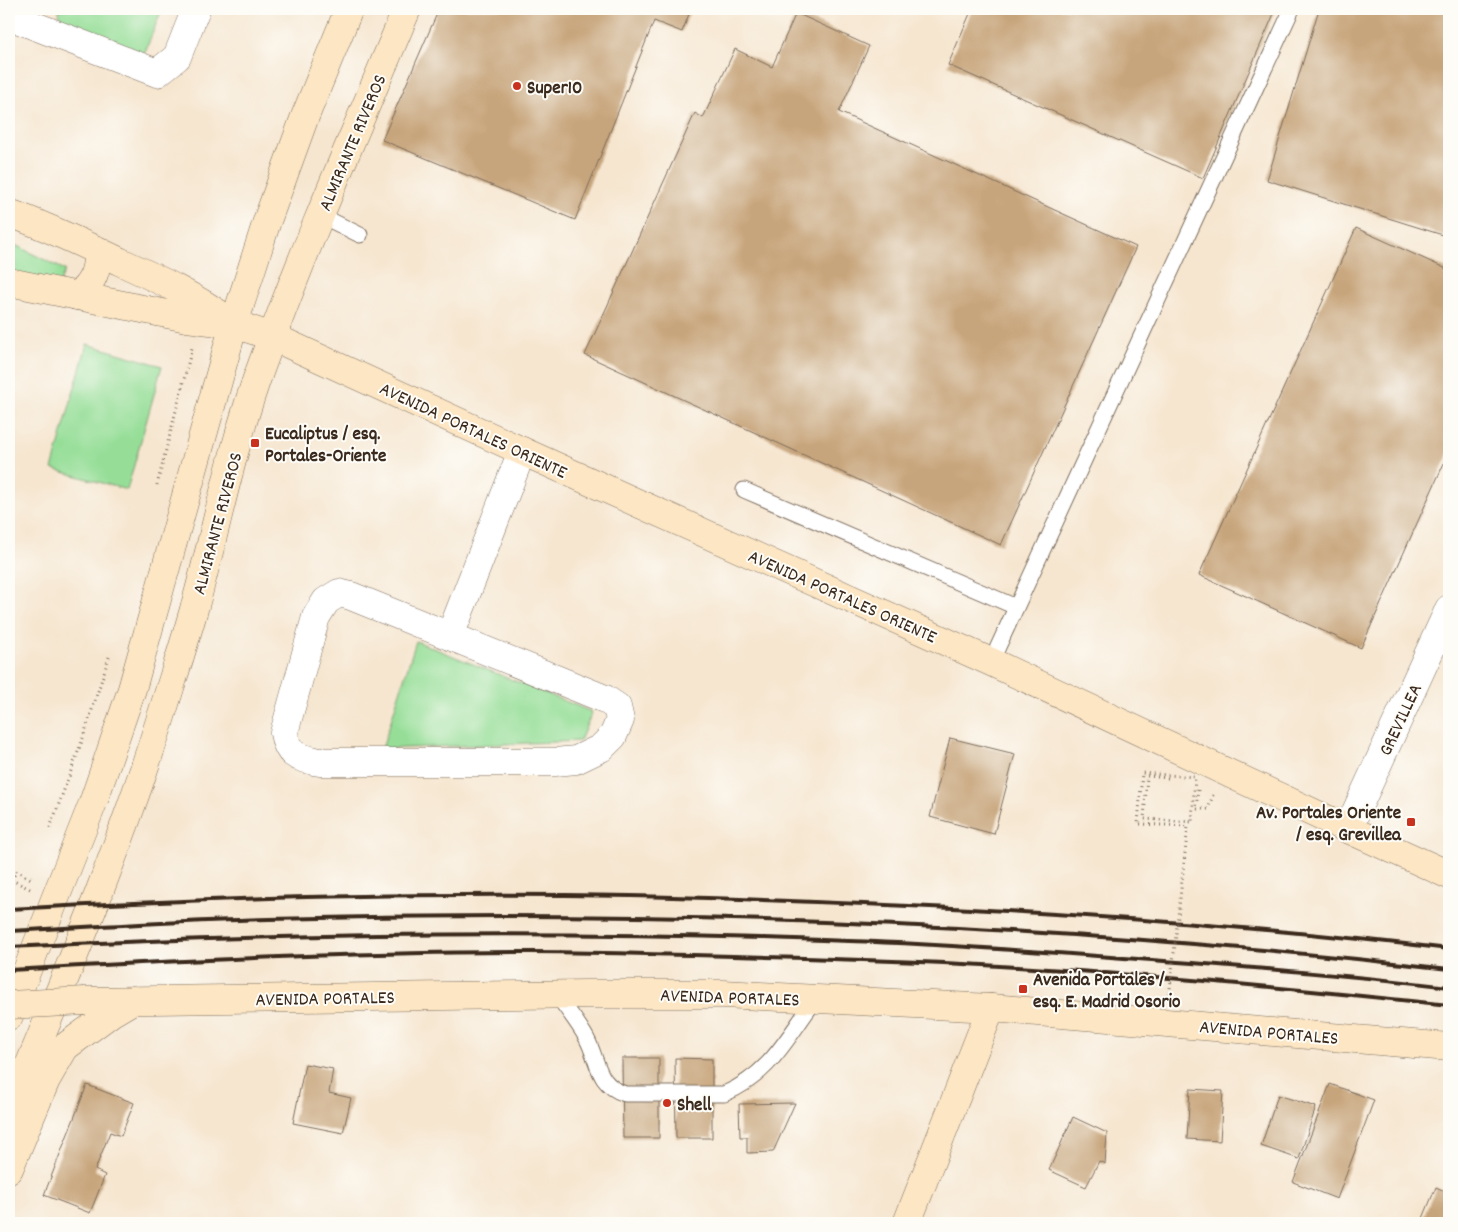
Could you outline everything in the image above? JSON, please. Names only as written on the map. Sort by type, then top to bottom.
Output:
[{"type":"main road","name":"ALMIRANTE RIVEROS","points":[[9,1016],[94,800],[132,689],[234,324],[267,221],[304,119],[349,9]]},
{"type":"main road","name":"ALMIRANTE RIVEROS","points":[[9,1114],[73,959],[125,821],[159,722],[194,610],[242,426],[256,382],[320,215],[407,9]]},
{"type":"main road","name":"AVENIDA PORTALES ORIENTE","points":[[9,212],[97,250],[178,290],[203,303],[234,324]]},
{"type":"main road","points":[[78,296],[85,290],[95,274],[98,263],[97,250]]},
{"type":"main road","name":"AVENIDA PORTALES ORIENTE","points":[[9,282],[198,320],[234,324],[273,337],[991,662],[1348,829],[1449,874]]},
{"type":"main road","name":"AVENIDA PORTALES","points":[[9,1005],[133,1000],[556,994],[723,994],[991,1008],[1449,1047]]},
{"type":"main road","points":[[9,1169],[46,1080],[66,1047],[111,1013],[133,1000]]},
{"type":"main road","points":[[907,1223],[991,1008]]},
{"type":"street","points":[[9,16],[36,18],[157,73],[177,57],[196,9]]},
{"type":"street","points":[[450,636],[522,451]]},
{"type":"street","points":[[339,593],[351,596],[450,636],[605,699],[617,707],[620,720],[613,736],[601,748],[576,760],[555,762],[319,762],[298,757],[286,745],[284,733],[316,617],[326,601],[339,593]]},
{"type":"street","name":"GREVILLEA","points":[[1348,829],[1449,609]]},
{"type":"lane","points":[[991,662],[1292,9]]},
{"type":"lane","points":[[320,215],[360,235]]},
{"type":"lane","points":[[744,490],[1016,607]]},
{"type":"lane","points":[[556,994],[588,1041],[596,1067],[607,1084],[615,1091],[625,1094],[724,1094],[738,1088],[759,1074],[779,1052],[816,998]]},
{"type":"path","points":[[157,486],[198,320]]},
{"type":"path","points":[[48,832],[82,741],[109,657]]},
{"type":"path","points":[[1169,998],[1188,826],[1138,824],[1142,773],[1195,777],[1194,786],[1194,795],[1192,813],[1192,822],[1144,819],[1146,776],[1155,777],[1190,779],[1199,780],[1196,809]]},
{"type":"path","points":[[12,880],[16,871],[31,878],[35,869]]},
{"type":"green space","points":[[59,9],[162,9],[143,57],[60,28]]},
{"type":"green space","points":[[9,242],[65,270],[59,285],[9,275]]},
{"type":"green space","points":[[87,344],[162,366],[127,490],[52,469]]},
{"type":"green space","points":[[416,641],[592,712],[580,741],[382,749]]},
{"type":"building","name":"Super10","points":[[439,9],[691,9],[682,32],[654,21],[575,220],[382,140]]},
{"type":"building","points":[[972,9],[1276,9],[1203,178],[948,65]]},
{"type":"building","points":[[1319,9],[1449,9],[1449,237],[1267,180]]},
{"type":"building","points":[[796,13],[869,46],[839,112],[1136,247],[1001,545],[585,355],[695,113],[703,118],[735,49],[772,67]]},
{"type":"building","points":[[1356,228],[1449,270],[1449,452],[1361,648],[1199,575]]},
{"type":"building","points":[[950,738],[1015,754],[994,834],[930,817]]},
{"type":"building","points":[[622,1058],[659,1058],[659,1138],[623,1138]]},
{"type":"building","points":[[675,1058],[712,1059],[712,1138],[676,1138]]},
{"type":"building","points":[[305,1064],[333,1069],[329,1093],[351,1098],[343,1133],[293,1123]]},
{"type":"building","points":[[1330,1084],[1374,1100],[1337,1199],[1293,1182]]},
{"type":"building","points":[[87,1085],[134,1103],[121,1136],[110,1132],[95,1170],[105,1175],[90,1213],[44,1195]]},
{"type":"building","points":[[1190,1089],[1223,1091],[1220,1141],[1187,1139]]},
{"type":"building","points":[[1278,1095],[1316,1107],[1299,1159],[1261,1146]]},
{"type":"building","points":[[795,1103],[773,1152],[747,1153],[747,1137],[740,1137],[739,1104]]},
{"type":"building","points":[[1073,1117],[1107,1133],[1105,1164],[1099,1161],[1086,1187],[1049,1170]]},
{"type":"building","points":[[1436,1187],[1449,1193],[1449,1223],[1421,1223]]},
{"type":"railway","points":[[9,909],[351,896],[565,895],[714,898],[937,907],[1084,916],[1303,933],[1449,949]]},
{"type":"railway","points":[[9,931],[172,922],[417,916],[565,916],[712,919],[860,923],[1008,931],[1155,941],[1449,969]]},
{"type":"railway","points":[[9,947],[324,936],[639,935],[883,942],[1021,950],[1368,978],[1449,987]]},
{"type":"railway","points":[[9,970],[204,960],[465,952],[817,958],[1071,970],[1449,1005]]},
{"type":"place","name":"Super10","points":[[517,86]]},
{"type":"place","name":"Eucaliptus / esq. Portales-Oriente","points":[[255,443]]},
{"type":"place","name":"Av. Portales Oriente / esq. Grevillea","points":[[1411,822]]},
{"type":"place","name":"Avenida Portales / esq. E. Madrid Osorio","points":[[1023,989]]},
{"type":"place","name":"Shell","points":[[667,1103]]}]
